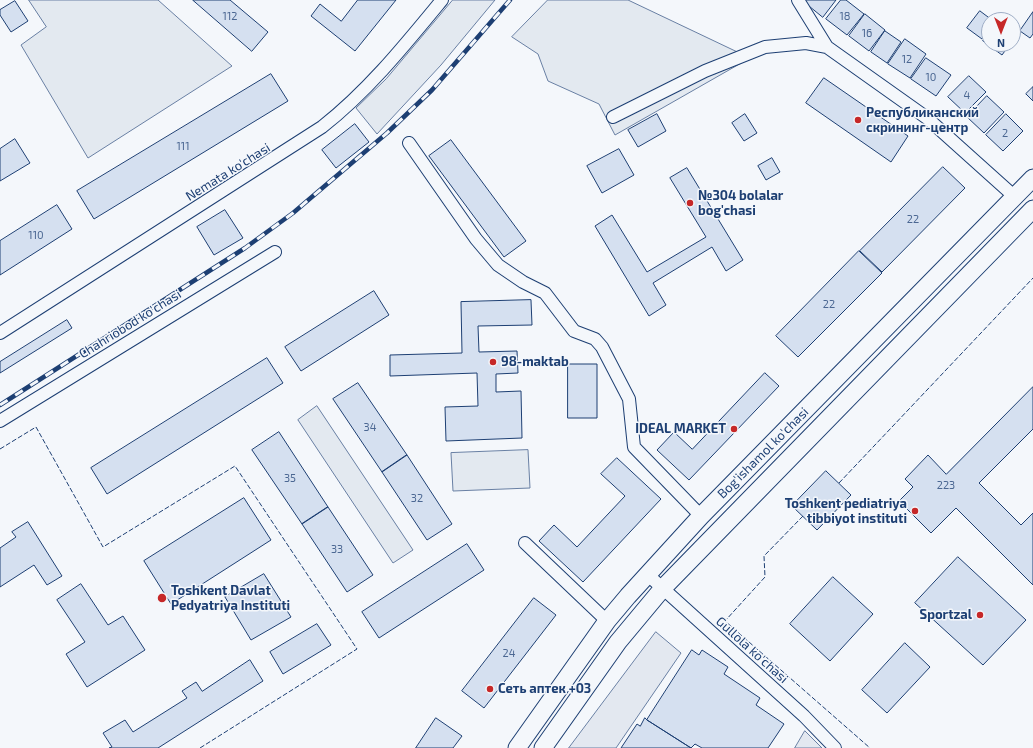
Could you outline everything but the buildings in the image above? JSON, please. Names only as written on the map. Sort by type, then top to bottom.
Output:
[{"type":"main road","name":"Bog'ishamol ko'chasi","points":[[517,748],[607,621],[701,516],[1033,178]]},
{"type":"main road","name":"Bog'ishamol ko'chasi","points":[[543,748],[618,642],[664,588],[1033,209]]},
{"type":"main road","points":[[924,289],[941,304]]},
{"type":"main road","points":[[873,342],[889,357]]},
{"type":"street","name":"Nemata ko'chasi","points":[[0,333],[305,140],[339,114],[376,78],[442,0]]},
{"type":"street","points":[[798,0],[827,47],[927,118],[1016,197]]},
{"type":"street","points":[[613,118],[705,71],[765,47],[806,43],[827,47]]},
{"type":"street","points":[[409,143],[476,239],[498,265],[524,282],[545,293],[574,331],[595,340],[602,347],[629,399],[634,447],[701,516]]},
{"type":"street","name":"Chahriobod ko'chasi","points":[[0,421],[275,252]]},
{"type":"street","points":[[525,544],[607,621]]},
{"type":"street","name":"Gullola ko'chasi","points":[[648,575],[804,716],[835,748]]},
{"type":"shaded area","points":[[29,0],[158,0],[232,66],[88,158],[21,45],[46,27]]},
{"type":"shaded area","points":[[453,0],[495,0],[441,65],[377,134],[356,108],[386,79]]},
{"type":"shaded area","points":[[548,0],[628,0],[750,58],[615,135],[599,104],[548,81],[538,54],[512,37]]},
{"type":"shaded area","points":[[317,406],[413,550],[393,563],[298,420]]},
{"type":"shaded area","points":[[528,450],[530,488],[453,491],[451,453]]},
{"type":"shaded area","points":[[656,632],[681,653],[616,748],[569,748]]},
{"type":"shaded area","points":[[805,731],[822,748],[795,748]]},
{"type":"railway","points":[[0,405],[245,248],[293,213],[387,133],[432,90],[510,0]]},
{"type":"fence","points":[[839,483],[1033,278]]},
{"type":"fence","points":[[0,449],[36,427],[103,547],[235,466],[357,649],[200,748]]},
{"type":"fence","points":[[803,516],[764,556],[765,577],[725,621],[870,748]]},
{"type":"place","name":"Республиканский скрининг-центр","points":[[858,120]]},
{"type":"place","name":"№304 bolalar bog'chasi","points":[[690,203]]},
{"type":"place","name":"98-maktab","points":[[493,362]]},
{"type":"place","name":"IDEAL MARKET","points":[[734,429]]},
{"type":"place","name":"Toshkent pediatriya tibbiyot instituti","points":[[915,511]]},
{"type":"place","name":"Toshkent Davlat Pedyatriya Instituti","points":[[162,598]]},
{"type":"place","name":"Sportzal","points":[[980,615]]},
{"type":"place","name":"Сеть аптек +03","points":[[490,689]]}]
